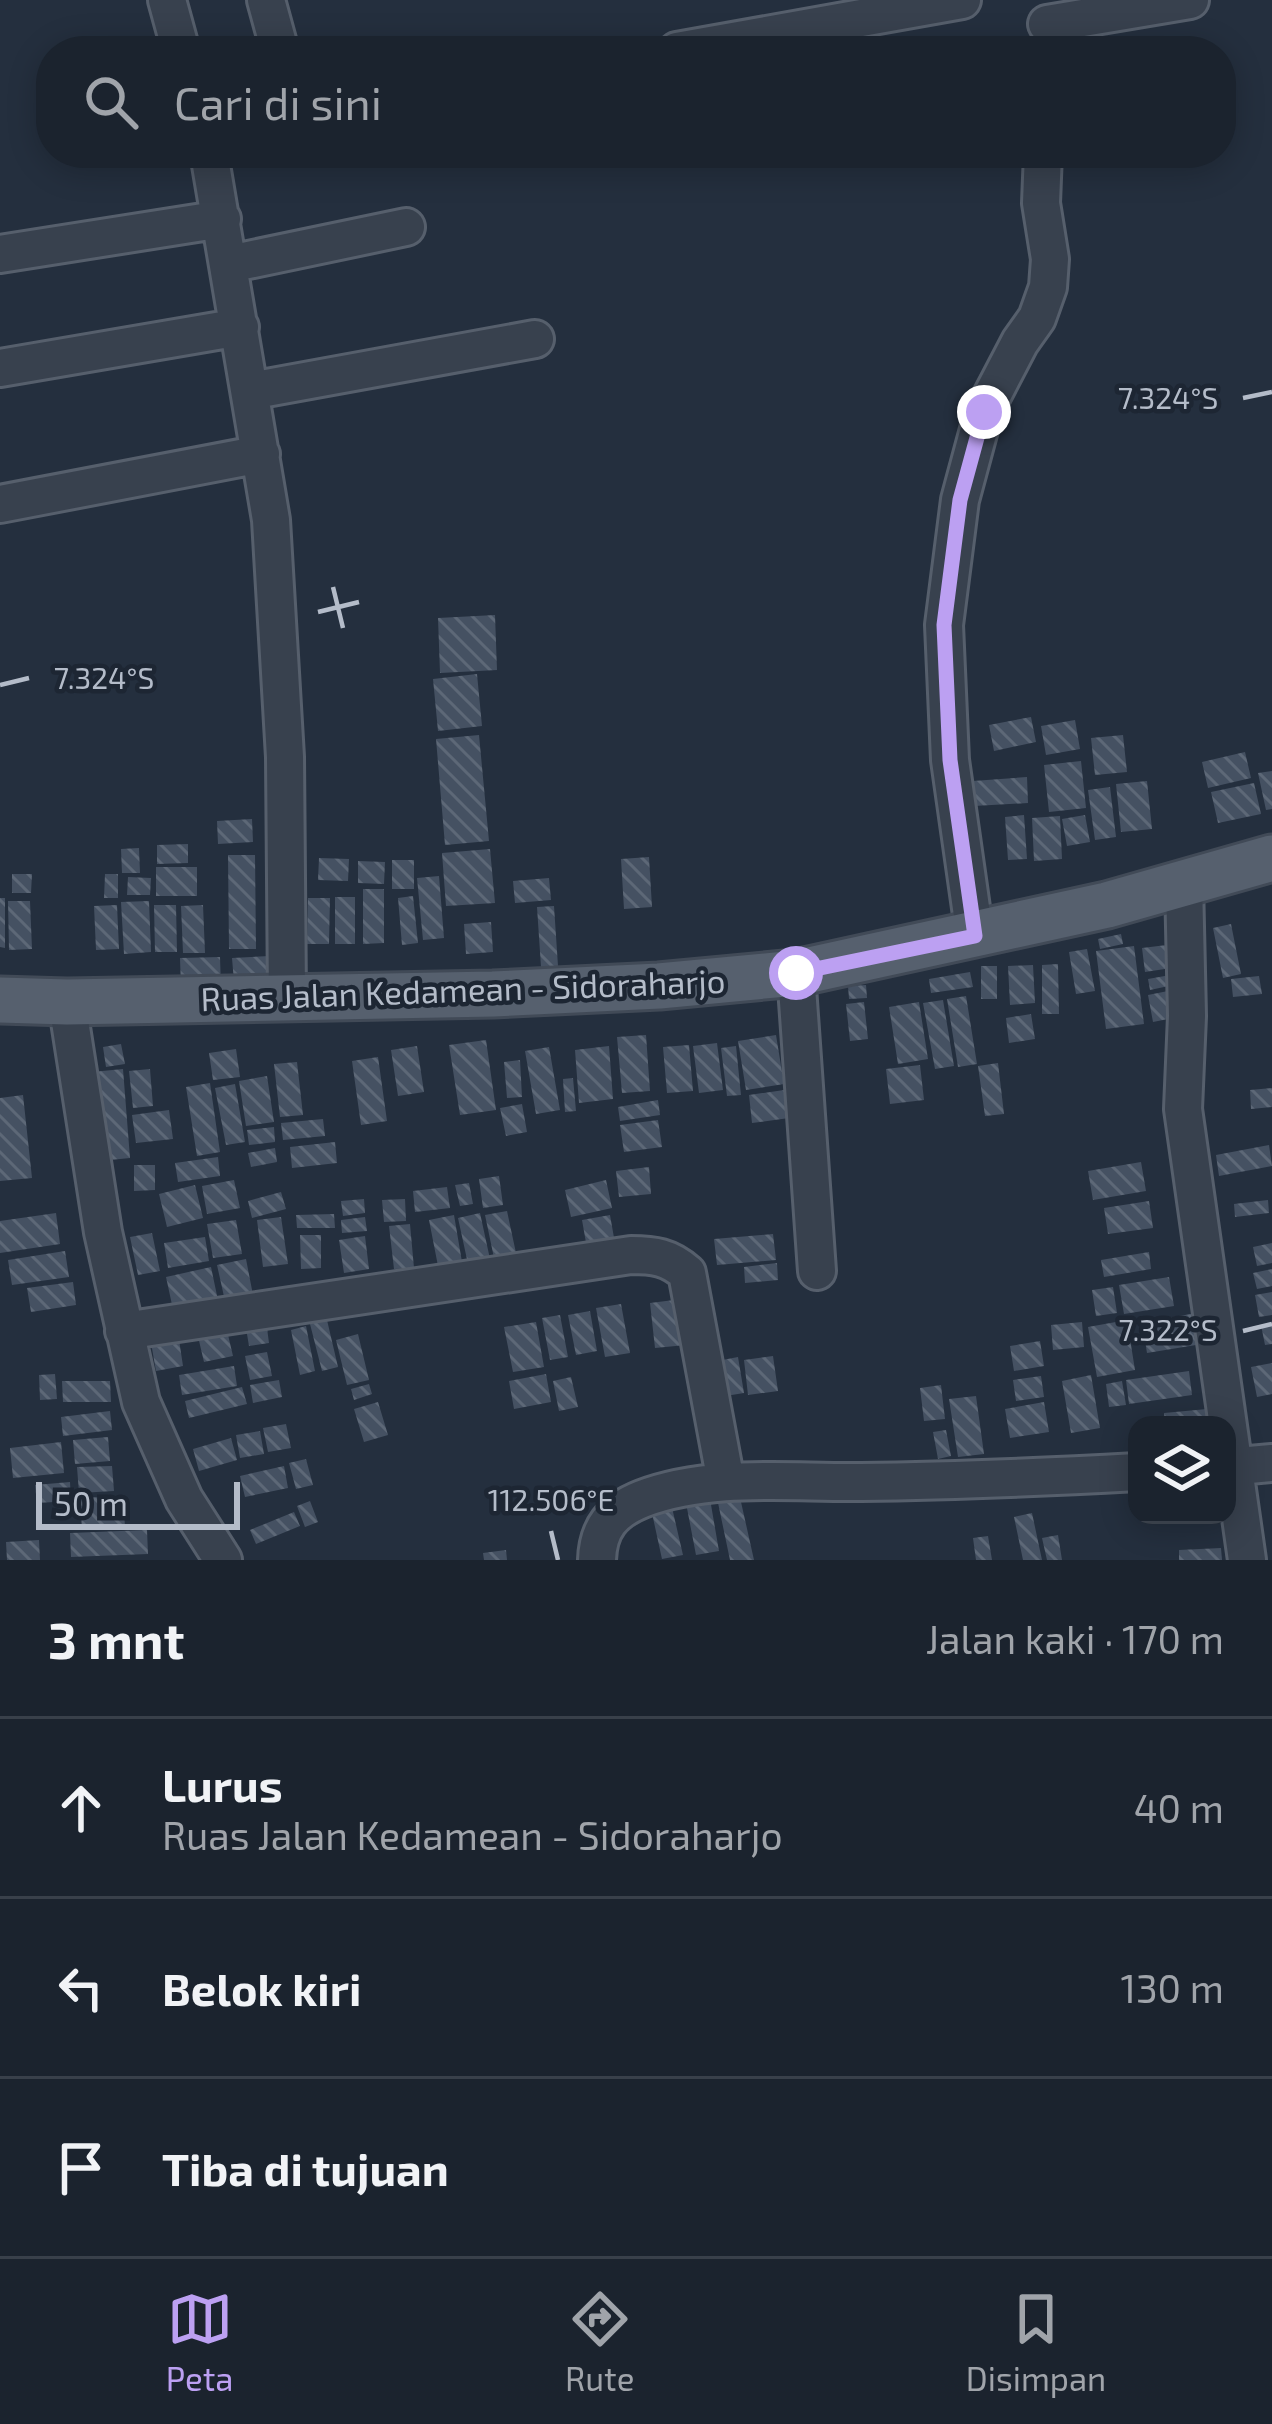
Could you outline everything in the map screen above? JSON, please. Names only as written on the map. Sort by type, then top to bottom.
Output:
[{"type":"main road","name":"Ruas Jalan Kedamean - Sidoraharjo","points":[[0,1000],[287,998],[612,988],[796,973],[1107,905],[1272,858]]},
{"type":"street","points":[[167,0],[178,36]]},
{"type":"street","points":[[266,0],[276,36]]},
{"type":"street","points":[[760,36],[962,0]]},
{"type":"street","points":[[1047,25],[1190,0]]},
{"type":"street","points":[[212,168],[271,520],[285,757],[287,998]]},
{"type":"street","points":[[975,936],[950,760],[944,625],[960,500],[984,412],[1037,318],[1048,287],[1042,168]]},
{"type":"street","points":[[0,254],[222,219]]},
{"type":"street","points":[[229,264],[406,227]]},
{"type":"street","points":[[0,368],[240,327]]},
{"type":"street","points":[[250,391],[535,339]]},
{"type":"street","points":[[0,504],[260,454]]},
{"type":"street","points":[[1184,881],[1183,1109],[1245,1465],[1247,1560]]},
{"type":"street","points":[[796,973],[818,1271]]},
{"type":"street","points":[[67,1002],[103,1232],[141,1402],[184,1499],[223,1560]]},
{"type":"street","points":[[124,1331],[631,1255],[668,1259],[686,1273],[726,1482]]},
{"type":"street","points":[[597,1560],[598,1537],[619,1511],[661,1494],[726,1482],[959,1481],[1128,1472]]},
{"type":"building","points":[[495,615],[497,670],[440,673],[438,618]]},
{"type":"building","points":[[477,674],[482,726],[438,731],[433,679]]},
{"type":"building","points":[[1031,717],[1036,742],[994,751],[989,725]]},
{"type":"building","points":[[1075,720],[1080,749],[1046,755],[1041,726]]},
{"type":"building","points":[[479,735],[489,841],[445,845],[436,739]]},
{"type":"building","points":[[1123,735],[1127,772],[1095,775],[1091,738]]},
{"type":"building","points":[[1245,752],[1251,778],[1208,788],[1202,762]]},
{"type":"building","points":[[1081,761],[1086,808],[1049,812],[1044,765]]},
{"type":"building","points":[[1272,771],[1272,809],[1266,810],[1258,773]]},
{"type":"building","points":[[1027,777],[1028,803],[974,806],[973,781]]},
{"type":"building","points":[[1147,781],[1152,829],[1121,832],[1116,784]]},
{"type":"building","points":[[1254,783],[1261,814],[1218,823],[1211,792]]},
{"type":"building","points":[[1110,787],[1116,837],[1095,840],[1088,790]]},
{"type":"building","points":[[1024,815],[1027,859],[1008,860],[1005,817]]},
{"type":"building","points":[[1085,815],[1090,842],[1067,846],[1062,819]]},
{"type":"building","points":[[1060,816],[1062,859],[1034,861],[1032,818]]},
{"type":"building","points":[[252,819],[253,842],[218,844],[217,821]]},
{"type":"building","points":[[188,844],[188,863],[157,864],[157,845]]},
{"type":"building","points":[[139,848],[140,873],[122,873],[121,849]]},
{"type":"building","points":[[490,849],[495,903],[446,906],[442,853]]},
{"type":"building","points":[[228,855],[255,855],[256,949],[229,949]]},
{"type":"building","points":[[649,857],[652,907],[624,909],[621,859]]},
{"type":"building","points":[[319,858],[349,859],[348,881],[318,880]]},
{"type":"building","points":[[392,860],[414,860],[414,889],[392,889]]},
{"type":"building","points":[[358,861],[385,862],[384,884],[358,883]]},
{"type":"building","points":[[156,867],[197,867],[197,896],[156,896]]},
{"type":"building","points":[[12,874],[32,874],[31,893],[12,893]]},
{"type":"building","points":[[105,874],[118,874],[118,898],[104,898]]},
{"type":"building","points":[[439,876],[444,938],[423,940],[417,878]]},
{"type":"building","points":[[128,877],[151,878],[150,895],[127,895]]},
{"type":"building","points":[[549,878],[551,900],[515,903],[513,881]]},
{"type":"building","points":[[363,889],[384,889],[384,943],[363,944]]},
{"type":"building","points":[[413,896],[418,943],[402,945],[398,898]]},
{"type":"building","points":[[335,897],[355,897],[355,944],[335,944]]},
{"type":"building","points":[[0,898],[5,898],[5,948],[0,947]]},
{"type":"building","points":[[308,898],[330,898],[329,944],[307,944]]},
{"type":"building","points":[[8,901],[30,901],[32,949],[9,950]]},
{"type":"building","points":[[149,901],[151,952],[124,954],[121,902]]},
{"type":"building","points":[[117,905],[119,949],[96,950],[94,906]]},
{"type":"building","points":[[154,905],[176,905],[177,952],[155,952]]},
{"type":"building","points":[[203,905],[205,953],[183,953],[181,906]]},
{"type":"building","points":[[554,906],[558,966],[541,967],[537,907]]},
{"type":"building","points":[[491,922],[493,952],[466,954],[464,924]]},
{"type":"building","points":[[1231,924],[1241,974],[1223,978],[1213,928]]},
{"type":"building","points":[[1121,934],[1123,944],[1100,949],[1098,939]]},
{"type":"building","points":[[1175,944],[1178,967],[1145,972],[1142,948]]},
{"type":"building","points":[[1134,946],[1144,1024],[1106,1029],[1096,951]]},
{"type":"building","points":[[1087,949],[1095,991],[1076,994],[1069,952]]},
{"type":"building","points":[[270,956],[271,980],[234,982],[232,958]]},
{"type":"building","points":[[220,957],[221,987],[181,988],[180,958]]},
{"type":"building","points":[[1058,964],[1059,1014],[1042,1014],[1042,965]]},
{"type":"building","points":[[1033,965],[1035,1003],[1010,1005],[1008,966]]},
{"type":"building","points":[[981,966],[997,966],[997,999],[981,999]]},
{"type":"building","points":[[970,972],[973,987],[931,993],[929,979]]},
{"type":"building","points":[[1176,974],[1178,984],[1150,990],[1148,979]]},
{"type":"building","points":[[1259,976],[1262,994],[1233,997],[1231,979]]},
{"type":"building","points":[[866,985],[867,998],[849,999],[848,986]]},
{"type":"building","points":[[1168,991],[1173,1018],[1153,1022],[1148,995]]},
{"type":"building","points":[[966,996],[977,1064],[958,1067],[947,999]]},
{"type":"building","points":[[943,1000],[954,1066],[935,1069],[923,1003]]},
{"type":"building","points":[[864,1002],[868,1039],[850,1041],[846,1004]]},
{"type":"building","points":[[919,1002],[928,1059],[898,1064],[889,1007]]},
{"type":"building","points":[[1031,1014],[1035,1039],[1009,1043],[1006,1018]]},
{"type":"building","points":[[646,1035],[650,1091],[622,1093],[617,1037]]},
{"type":"building","points":[[776,1035],[784,1084],[746,1090],[738,1041]]},
{"type":"building","points":[[486,1040],[496,1110],[460,1115],[449,1045]]},
{"type":"building","points":[[717,1043],[723,1090],[699,1093],[693,1046]]},
{"type":"building","points":[[121,1044],[125,1064],[106,1067],[103,1047]]},
{"type":"building","points":[[689,1045],[693,1091],[667,1093],[663,1047]]},
{"type":"building","points":[[417,1046],[424,1092],[398,1096],[391,1050]]},
{"type":"building","points":[[609,1046],[613,1099],[579,1103],[575,1050]]},
{"type":"building","points":[[736,1046],[741,1095],[727,1096],[721,1048]]},
{"type":"building","points":[[549,1047],[560,1110],[536,1114],[525,1051]]},
{"type":"building","points":[[236,1049],[240,1077],[213,1080],[209,1053]]},
{"type":"building","points":[[378,1057],[387,1121],[361,1125],[352,1061]]},
{"type":"building","points":[[520,1060],[522,1097],[507,1098],[504,1062]]},
{"type":"building","points":[[297,1062],[303,1115],[280,1117],[274,1064]]},
{"type":"building","points":[[998,1063],[1004,1114],[985,1116],[978,1066]]},
{"type":"building","points":[[920,1065],[924,1100],[890,1104],[886,1069]]},
{"type":"building","points":[[123,1069],[130,1158],[100,1161],[92,1072]]},
{"type":"building","points":[[150,1069],[153,1106],[133,1108],[129,1071]]},
{"type":"building","points":[[267,1076],[274,1122],[246,1126],[239,1081]]},
{"type":"building","points":[[573,1078],[576,1111],[565,1112],[563,1079]]},
{"type":"building","points":[[210,1083],[220,1152],[197,1156],[186,1087]]},
{"type":"building","points":[[235,1084],[245,1142],[226,1145],[215,1088]]},
{"type":"building","points":[[1272,1088],[1272,1107],[1251,1109],[1250,1090]]},
{"type":"building","points":[[784,1090],[789,1118],[752,1123],[749,1095]]},
{"type":"building","points":[[23,1095],[32,1178],[0,1181],[0,1098]]},
{"type":"building","points":[[658,1100],[660,1115],[620,1121],[618,1107]]},
{"type":"building","points":[[522,1104],[527,1132],[506,1136],[500,1108]]},
{"type":"building","points":[[169,1110],[173,1139],[136,1143],[132,1115]]},
{"type":"building","points":[[323,1119],[325,1136],[283,1140],[281,1123]]},
{"type":"building","points":[[658,1120],[662,1147],[624,1152],[620,1125]]},
{"type":"building","points":[[274,1127],[275,1142],[249,1145],[247,1130]]},
{"type":"building","points":[[335,1142],[337,1163],[292,1168],[290,1147]]},
{"type":"building","points":[[1269,1145],[1272,1166],[1219,1176],[1216,1155]]},
{"type":"building","points":[[275,1148],[277,1162],[251,1167],[248,1153]]},
{"type":"building","points":[[218,1157],[220,1176],[178,1182],[175,1163]]},
{"type":"building","points":[[1141,1162],[1146,1191],[1093,1200],[1088,1171]]},
{"type":"building","points":[[134,1165],[155,1165],[155,1190],[134,1191]]},
{"type":"building","points":[[649,1167],[651,1194],[619,1197],[616,1171]]},
{"type":"building","points":[[499,1176],[503,1205],[483,1208],[479,1179]]},
{"type":"building","points":[[234,1180],[240,1208],[207,1214],[202,1186]]},
{"type":"building","points":[[606,1180],[612,1208],[571,1217],[565,1190]]},
{"type":"building","points":[[469,1183],[473,1204],[460,1206],[455,1185]]},
{"type":"building","points":[[195,1185],[203,1218],[167,1227],[159,1194]]},
{"type":"building","points":[[447,1187],[450,1208],[415,1212],[413,1191]]},
{"type":"building","points":[[281,1192],[286,1209],[252,1218],[248,1201]]},
{"type":"building","points":[[364,1199],[365,1213],[343,1216],[341,1201]]},
{"type":"building","points":[[405,1199],[406,1221],[384,1222],[382,1200]]},
{"type":"building","points":[[1268,1200],[1269,1213],[1235,1217],[1234,1204]]},
{"type":"building","points":[[1149,1201],[1153,1228],[1108,1234],[1104,1208]]},
{"type":"building","points":[[507,1211],[516,1253],[494,1258],[485,1215]]},
{"type":"building","points":[[56,1213],[60,1244],[0,1253],[0,1221]]},
{"type":"building","points":[[480,1213],[490,1259],[468,1264],[458,1218]]},
{"type":"building","points":[[334,1214],[335,1228],[297,1228],[296,1215]]},
{"type":"building","points":[[454,1215],[462,1262],[438,1266],[429,1220]]},
{"type":"building","points":[[610,1215],[616,1249],[588,1254],[582,1220]]},
{"type":"building","points":[[281,1217],[288,1264],[263,1267],[257,1220]]},
{"type":"building","points":[[365,1217],[367,1231],[342,1233],[341,1220]]},
{"type":"building","points":[[236,1220],[242,1254],[213,1258],[207,1224]]},
{"type":"building","points":[[410,1224],[414,1268],[394,1269],[389,1226]]},
{"type":"building","points":[[152,1233],[160,1271],[138,1275],[130,1237]]},
{"type":"building","points":[[773,1234],[776,1260],[717,1265],[714,1239]]},
{"type":"building","points":[[300,1235],[321,1235],[321,1268],[301,1269]]},
{"type":"building","points":[[365,1236],[369,1269],[344,1273],[339,1240]]},
{"type":"building","points":[[205,1237],[209,1261],[168,1268],[164,1243]]},
{"type":"building","points":[[1272,1243],[1272,1263],[1257,1266],[1253,1247]]},
{"type":"building","points":[[65,1251],[69,1277],[12,1285],[8,1260]]},
{"type":"building","points":[[1149,1252],[1151,1269],[1104,1277],[1101,1260]]},
{"type":"building","points":[[246,1259],[253,1295],[225,1301],[217,1265]]},
{"type":"building","points":[[777,1263],[778,1280],[745,1283],[744,1267]]},
{"type":"building","points":[[211,1267],[219,1305],[174,1314],[166,1277]]},
{"type":"building","points":[[1272,1269],[1272,1286],[1257,1289],[1253,1273]]},
{"type":"building","points":[[1169,1277],[1174,1306],[1124,1314],[1119,1285]]},
{"type":"building","points":[[73,1282],[76,1305],[31,1312],[27,1288]]},
{"type":"building","points":[[1113,1287],[1117,1313],[1096,1316],[1092,1290]]},
{"type":"building","points":[[1272,1292],[1272,1315],[1259,1317],[1255,1295]]},
{"type":"building","points":[[682,1299],[686,1345],[655,1348],[650,1303]]},
{"type":"building","points":[[621,1304],[630,1353],[605,1357],[596,1308]]},
{"type":"building","points":[[590,1311],[597,1351],[576,1355],[568,1315]]},
{"type":"building","points":[[265,1313],[269,1343],[249,1346],[244,1316]]},
{"type":"building","points":[[1191,1314],[1196,1345],[1147,1353],[1142,1322]]},
{"type":"building","points":[[560,1315],[568,1357],[550,1360],[542,1318]]},
{"type":"building","points":[[327,1320],[338,1367],[322,1371],[310,1324]]},
{"type":"building","points":[[1127,1320],[1135,1370],[1097,1377],[1088,1327]]},
{"type":"building","points":[[225,1322],[233,1356],[204,1362],[196,1328]]},
{"type":"building","points":[[536,1322],[544,1367],[513,1372],[504,1327]]},
{"type":"building","points":[[1082,1322],[1084,1347],[1053,1350],[1051,1325]]},
{"type":"building","points":[[1272,1323],[1272,1344],[1265,1345],[1261,1325]]},
{"type":"building","points":[[306,1326],[315,1371],[300,1375],[291,1330]]},
{"type":"building","points":[[178,1333],[183,1366],[156,1371],[150,1337]]},
{"type":"building","points":[[358,1334],[369,1380],[347,1385],[336,1340]]},
{"type":"building","points":[[1040,1341],[1044,1366],[1014,1371],[1010,1346]]},
{"type":"building","points":[[267,1352],[272,1376],[250,1380],[245,1356]]},
{"type":"building","points":[[773,1356],[778,1391],[748,1395],[744,1360]]},
{"type":"building","points":[[738,1357],[744,1393],[713,1398],[707,1363]]},
{"type":"building","points":[[1272,1363],[1272,1394],[1257,1397],[1251,1367]]},
{"type":"building","points":[[234,1366],[237,1386],[182,1395],[179,1375]]},
{"type":"building","points":[[1189,1371],[1192,1395],[1129,1404],[1126,1380]]},
{"type":"building","points":[[55,1374],[57,1399],[40,1400],[39,1375]]},
{"type":"building","points":[[546,1374],[551,1402],[514,1409],[509,1381]]},
{"type":"building","points":[[1091,1375],[1100,1428],[1071,1433],[1062,1381]]},
{"type":"building","points":[[1041,1376],[1044,1397],[1016,1401],[1013,1380]]},
{"type":"building","points":[[571,1377],[578,1407],[559,1411],[553,1381]]},
{"type":"building","points":[[279,1380],[282,1397],[253,1403],[250,1385]]},
{"type":"building","points":[[62,1381],[110,1381],[111,1402],[63,1402]]},
{"type":"building","points":[[1122,1381],[1126,1405],[1109,1407],[1106,1384]]},
{"type":"building","points":[[369,1384],[372,1394],[354,1400],[351,1389]]},
{"type":"building","points":[[941,1385],[945,1419],[924,1421],[920,1388]]},
{"type":"building","points":[[242,1387],[247,1404],[189,1418],[185,1401]]},
{"type":"building","points":[[976,1396],[984,1454],[958,1457],[949,1399]]},
{"type":"building","points":[[378,1402],[388,1435],[364,1442],[354,1409]]},
{"type":"building","points":[[1044,1402],[1049,1432],[1010,1438],[1005,1409]]},
{"type":"building","points":[[1207,1409],[1208,1416],[1164,1416]]},
{"type":"building","points":[[110,1411],[112,1430],[63,1436],[61,1417]]},
{"type":"building","points":[[286,1424],[291,1448],[268,1452],[263,1428]]},
{"type":"building","points":[[946,1430],[951,1456],[938,1459],[933,1432]]},
{"type":"building","points":[[260,1431],[264,1454],[240,1458],[236,1435]]},
{"type":"building","points":[[108,1437],[110,1461],[75,1464],[73,1440]]},
{"type":"building","points":[[231,1438],[237,1460],[199,1471],[193,1449]]},
{"type":"building","points":[[61,1442],[64,1473],[13,1478],[10,1448]]},
{"type":"building","points":[[306,1459],[313,1485],[296,1489],[289,1463]]},
{"type":"building","points":[[112,1466],[114,1491],[79,1493],[77,1467]]},
{"type":"building","points":[[284,1466],[288,1488],[245,1497],[240,1476]]},
{"type":"building","points":[[70,1482],[71,1501],[37,1503],[35,1485]]},
{"type":"building","points":[[739,1493],[754,1560],[730,1560],[717,1498]]},
{"type":"building","points":[[123,1496],[125,1527],[82,1530],[80,1498]]},
{"type":"building","points":[[670,1499],[683,1555],[662,1559],[650,1504]]},
{"type":"building","points":[[710,1499],[719,1551],[696,1555],[686,1503]]},
{"type":"building","points":[[310,1501],[318,1522],[305,1527],[297,1506]]},
{"type":"building","points":[[294,1512],[300,1526],[256,1544],[250,1530]]},
{"type":"building","points":[[1032,1513],[1042,1560],[1023,1560],[1014,1517]]},
{"type":"building","points":[[147,1530],[148,1554],[71,1557],[70,1533]]},
{"type":"building","points":[[1058,1535],[1062,1560],[1047,1560],[1042,1538]]},
{"type":"building","points":[[988,1536],[992,1560],[976,1560],[973,1538]]},
{"type":"building","points":[[39,1540],[40,1560],[7,1560],[6,1542]]},
{"type":"building","points":[[1221,1548],[1222,1560],[1179,1560],[1179,1550]]},
{"type":"building","points":[[506,1550],[507,1560],[484,1560],[483,1553]]},
{"type":"route","points":[[796,973],[975,936],[950,760],[944,625],[960,500],[984,412]]}]
